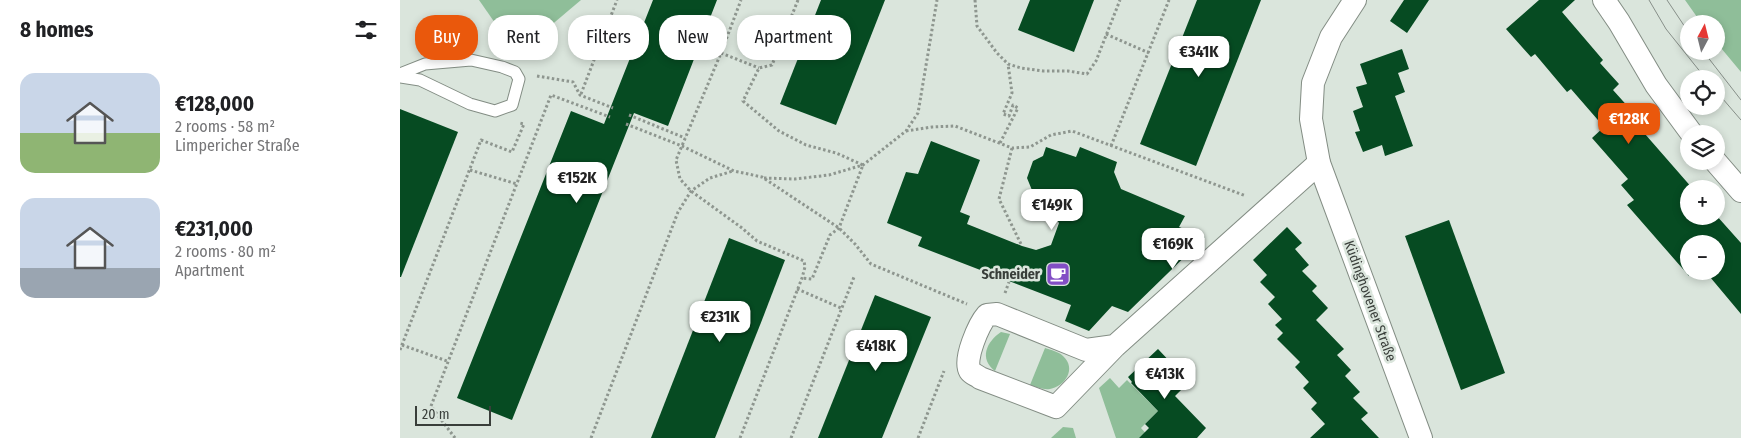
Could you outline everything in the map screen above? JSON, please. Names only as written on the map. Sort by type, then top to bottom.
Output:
[{"type":"street","name":"Küdinghovener Straße","points":[[1355,0],[1331,37],[1313,82],[1311,119],[1319,164],[1421,438]]},
{"type":"street","points":[[1604,0],[1656,85],[1685,125]]},
{"type":"street","points":[[1116,346],[1086,350],[997,314],[987,315],[981,322],[968,360],[970,371],[980,378],[1056,407],[1116,346],[1319,164]]},
{"type":"street","points":[[1723,170],[1741,190]]},
{"type":"lane","points":[[471,60],[515,72],[518,79],[512,105],[495,111],[470,104],[420,80],[400,76],[425,64],[471,60]]},
{"type":"path","points":[[580,95],[616,0]]},
{"type":"path","points":[[727,37],[741,0]]},
{"type":"path","points":[[727,55],[758,68],[772,65],[798,0]]},
{"type":"path","points":[[626,124],[682,146],[734,171],[762,177],[795,179],[829,175],[863,165],[906,132],[918,113],[937,0]]},
{"type":"path","points":[[975,0],[977,26],[997,53],[1008,64],[1043,71],[1068,71],[1087,74],[1096,61],[1120,0]]},
{"type":"path","points":[[1111,146],[1169,0]]},
{"type":"path","points":[[1106,34],[1149,53]]},
{"type":"path","points":[[718,60],[676,160],[680,179],[691,191],[757,241],[804,262],[805,267],[740,438]]},
{"type":"path","points":[[1000,143],[1018,108],[1013,106],[1009,116],[1003,114],[1012,93],[1008,64]]},
{"type":"path","points":[[758,68],[743,101],[778,131],[806,144],[836,152],[863,165]]},
{"type":"path","points":[[515,72],[573,82],[580,95],[613,108]]},
{"type":"path","points":[[455,438],[431,406],[551,95],[610,117]]},
{"type":"path","points":[[400,350],[481,140],[512,152],[524,124],[513,121],[512,105]]},
{"type":"path","points":[[629,115],[686,138]]},
{"type":"path","points":[[906,132],[955,126],[1012,148],[1030,147],[1051,135],[1072,131],[1272,206]]},
{"type":"path","points":[[1012,148],[999,199],[1022,246]]},
{"type":"path","points":[[802,278],[812,278],[830,235],[839,228],[863,165]]},
{"type":"path","points":[[470,170],[517,184]]},
{"type":"path","points":[[592,438],[678,212],[691,191],[710,178],[734,171]]},
{"type":"path","points":[[762,177],[839,228],[856,244],[871,264],[978,307],[987,315]]},
{"type":"path","points":[[791,438],[854,277]]},
{"type":"path","points":[[797,289],[841,308]]},
{"type":"path","points":[[402,345],[447,361]]},
{"type":"green space","points":[[479,0],[581,0],[558,19],[558,15],[489,15]]},
{"type":"green space","points":[[1685,0],[1741,0],[1741,72],[1725,53],[1725,15],[1696,15]]},
{"type":"green space","points":[[1001,332],[1010,334],[995,371],[987,361],[986,351],[991,341]]},
{"type":"green space","points":[[1045,348],[1061,355],[1069,366],[1069,371],[1064,381],[1050,389],[1042,389],[1030,385]]},
{"type":"green space","points":[[1110,378],[1119,388],[1127,380],[1158,411],[1141,428],[1150,438],[1116,438],[1099,388]]},
{"type":"green space","points":[[1063,427],[1073,428],[1076,438],[1051,438]]},
{"type":"building","points":[[653,0],[717,0],[711,15],[659,15],[659,60],[694,60],[668,126],[634,113],[512,420],[457,398],[571,111],[604,124],[629,60],[649,60],[649,15],[647,15]]},
{"type":"building","points":[[821,0],[885,0],[836,125],[780,104],[797,60],[851,60],[851,15],[815,15]]},
{"type":"building","points":[[1030,0],[1094,0],[1074,52],[1018,30]]},
{"type":"building","points":[[1197,0],[1261,0],[1196,166],[1140,144]]},
{"type":"building","points":[[1404,0],[1429,0],[1407,33],[1390,21]]},
{"type":"building","points":[[1539,0],[1575,0],[1562,12],[1603,60],[1600,63],[1619,84],[1613,90],[1649,130],[1645,134],[1685,180],[1680,180],[1680,225],[1725,225],[1741,243],[1741,314],[1713,280],[1725,280],[1725,235],[1680,235],[1680,266],[1627,205],[1634,200],[1621,185],[1628,179],[1592,138],[1604,127],[1571,89],[1567,92],[1535,54],[1531,57],[1506,29]]},
{"type":"building","points":[[1402,49],[1409,69],[1398,73],[1405,92],[1395,96],[1413,146],[1385,156],[1382,145],[1363,152],[1355,132],[1360,131],[1353,111],[1363,107],[1356,87],[1367,84],[1360,64]]},
{"type":"building","points":[[400,109],[458,132],[401,277],[400,277]]},
{"type":"building","points":[[931,141],[980,160],[960,212],[970,216],[967,224],[1022,246],[1036,250],[1051,245],[1059,223],[1047,204],[1036,200],[1027,178],[1033,161],[1043,156],[1046,147],[1076,157],[1080,147],[1117,162],[1114,172],[1121,189],[1185,216],[1179,227],[1205,237],[1128,312],[1112,306],[1089,331],[1065,321],[1071,305],[918,246],[922,237],[887,223],[906,172],[918,174]]},
{"type":"building","points":[[1449,220],[1505,373],[1461,390],[1405,236]]},
{"type":"building","points":[[1287,227],[1302,243],[1295,249],[1309,265],[1302,271],[1317,286],[1312,291],[1328,308],[1316,320],[1344,349],[1337,355],[1351,370],[1345,376],[1360,392],[1353,398],[1368,413],[1361,419],[1379,438],[1310,438],[1325,424],[1311,409],[1317,403],[1303,388],[1309,382],[1295,367],[1300,362],[1277,339],[1283,333],[1275,325],[1282,319],[1268,304],[1275,297],[1260,282],[1267,275],[1253,260]]},
{"type":"building","points":[[729,238],[785,260],[762,320],[715,438],[651,438]]},
{"type":"building","points":[[875,295],[931,317],[882,438],[818,438]]},
{"type":"building","points":[[1158,349],[1189,382],[1175,396],[1206,428],[1197,438],[1139,438],[1149,428],[1145,424],[1158,411],[1131,383],[1128,377]]},
{"type":"tram line","points":[[1649,0],[1666,29],[1699,70]]},
{"type":"tram line","points":[[1667,0],[1680,20]]},
{"type":"tram line","points":[[1710,60],[1741,100]]},
{"type":"tram line","points":[[1725,101],[1741,120]]},
{"type":"place","name":"Schneider","points":[[1058,274]]}]
